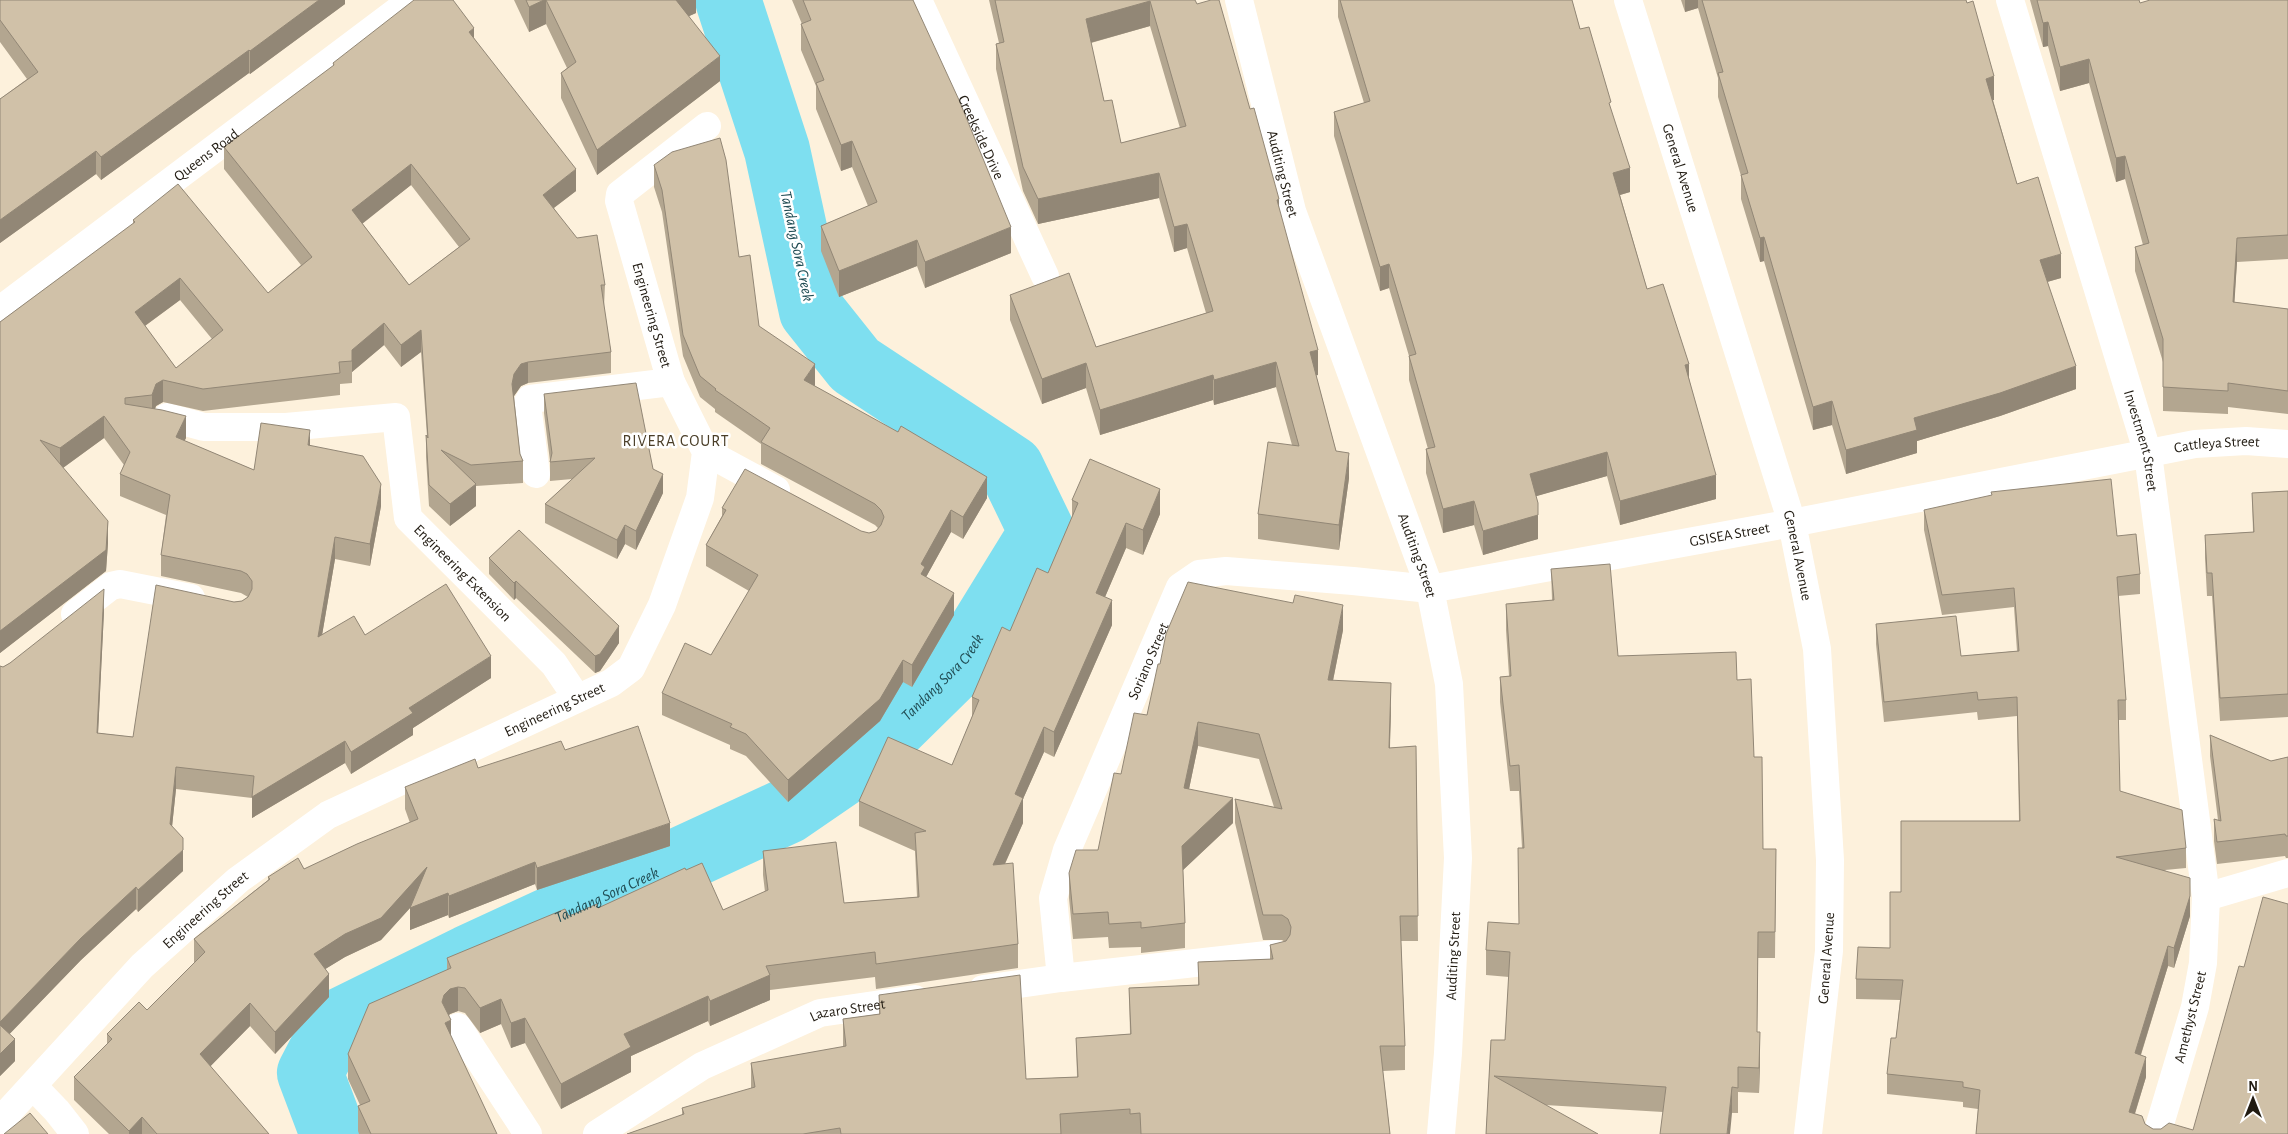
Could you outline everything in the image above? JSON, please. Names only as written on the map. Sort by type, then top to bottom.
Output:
[{"type":"street","name":"Queens Road","points":[[0,310],[412,0]]},
{"type":"street","name":"Creekside Drive","points":[[918,0],[1045,276]]},
{"type":"street","name":"Auditing Street","points":[[1239,0],[1292,211],[1430,589],[1449,684],[1458,858],[1448,1053],[1441,1134]]},
{"type":"street","name":"General Avenue","points":[[1628,0],[1792,523],[1817,649],[1830,860],[1829,952],[1808,1134]]},
{"type":"street","name":"Investment Street","points":[[2010,0],[2148,454],[2206,897]]},
{"type":"street","name":"Engineering Street","points":[[0,1121],[142,966],[238,880],[328,815],[611,683],[631,668],[662,605],[700,498],[706,452],[671,382],[619,201],[620,194],[707,126]]},
{"type":"street","points":[[536,474],[527,404],[530,399],[671,382]]},
{"type":"street","name":"Engineering Extension","points":[[167,417],[204,427],[286,427],[396,418],[408,518],[554,664],[577,698]]},
{"type":"street","name":"Cattleya Street","points":[[2148,454],[2210,442],[2246,441],[2288,444]]},
{"type":"street","points":[[706,452],[800,502]]},
{"type":"street","name":"GSISEA Street","points":[[1430,589],[1792,523],[2148,454]]},
{"type":"street","name":"Soriano Street","points":[[1061,978],[1052,898],[1067,850],[1180,587],[1199,574],[1226,571],[1353,580],[1430,589]]},
{"type":"street","points":[[59,627],[111,586],[120,584],[217,604]]},
{"type":"street","points":[[2206,897],[2288,873]]},
{"type":"street","name":"Amethyst Street","points":[[2157,1134],[2195,1007],[2203,963],[2206,897]]},
{"type":"street","name":"Lazaro Street","points":[[597,1134],[702,1066],[820,1013],[1061,978],[1276,954]]},
{"type":"street","points":[[458,1027],[528,1134]]},
{"type":"street","points":[[32,1086],[57,1111],[75,1134]]},
{"type":"building","points":[[0,0],[319,0],[101,157],[96,151],[0,220],[0,99],[38,72],[0,20]]},
{"type":"building","points":[[414,0],[453,0],[474,28],[469,32],[576,169],[543,195],[577,238],[597,235],[605,285],[601,285],[611,352],[521,364],[514,374],[512,384],[520,454],[523,461],[471,465],[441,450],[476,484],[450,504],[429,485],[421,330],[401,345],[384,323],[352,350],[352,361],[339,362],[340,373],[203,389],[163,380],[156,384],[152,395],[125,398],[125,404],[186,416],[176,437],[254,470],[261,423],[310,430],[308,445],[363,456],[381,484],[370,544],[335,537],[318,637],[354,616],[365,635],[446,584],[491,656],[409,708],[413,713],[351,752],[345,741],[252,797],[254,776],[176,767],[170,824],[183,838],[183,850],[138,890],[136,887],[81,938],[0,1022],[0,666],[3,667],[10,663],[104,589],[97,733],[133,737],[156,585],[234,602],[242,601],[248,597],[252,589],[252,581],[247,574],[241,571],[161,555],[170,495],[120,474],[130,452],[104,416],[60,448],[40,440],[108,521],[106,550],[0,631],[0,322],[135,222],[133,220],[178,184],[268,293],[312,257],[224,147],[334,65],[333,63]],"holes":[[[411,164],[470,239],[409,285],[352,210]],[[180,278],[223,330],[176,368],[135,312]]]},
{"type":"building","points":[[526,0],[544,0],[529,7]]},
{"type":"building","points":[[546,0],[676,0],[720,56],[597,150],[561,73],[576,62]]},
{"type":"building","points":[[803,0],[913,0],[959,100],[1011,227],[925,262],[917,240],[839,271],[821,226],[877,202],[852,141],[841,145],[816,83],[824,80],[801,24],[811,20]]},
{"type":"building","points":[[995,0],[1195,0],[1197,4],[1219,0],[1250,109],[1254,108],[1279,199],[1277,200],[1318,350],[1310,352],[1336,451],[1349,453],[1339,525],[1258,514],[1268,442],[1299,446],[1276,362],[1214,380],[1213,375],[1100,410],[1086,363],[1042,379],[1010,295],[1069,273],[1096,347],[1213,311],[1187,224],[1174,227],[1159,173],[1038,199],[1023,167],[996,44],[1004,42]],"holes":[[[1150,1],[1186,126],[1121,143],[1112,100],[1104,101],[1086,19]]]},
{"type":"building","points":[[1340,0],[1572,0],[1580,29],[1589,27],[1611,102],[1609,103],[1630,168],[1613,173],[1647,289],[1663,284],[1689,364],[1685,365],[1716,475],[1620,501],[1607,452],[1530,474],[1538,503],[1538,515],[1483,531],[1474,501],[1443,509],[1426,449],[1435,447],[1409,356],[1416,354],[1389,264],[1380,267],[1334,112],[1370,101]]},
{"type":"building","points":[[1702,0],[1966,0],[1967,3],[1973,1],[1994,76],[1986,79],[2017,184],[2038,177],[2061,254],[2040,260],[2076,366],[2000,393],[1914,418],[1917,430],[1846,450],[1832,401],[1813,407],[1764,237],[1760,238],[1741,175],[1748,173],[1718,73],[1723,72]]},
{"type":"building","points":[[2037,0],[2139,0],[2140,3],[2150,0],[2288,0],[2288,235],[2237,238],[2233,302],[2288,309],[2288,391],[2228,383],[2228,391],[2163,387],[2163,339],[2135,247],[2149,243],[2125,156],[2116,158],[2089,59],[2060,67],[2048,22],[2043,23]]},
{"type":"building","points":[[720,138],[726,160],[739,257],[750,255],[759,326],[815,364],[804,380],[898,432],[901,426],[987,477],[963,517],[951,510],[921,564],[925,567],[921,574],[954,593],[912,665],[903,660],[880,699],[788,780],[746,734],[730,727],[732,724],[662,693],[685,643],[711,655],[758,575],[706,545],[726,510],[722,508],[745,469],[861,531],[869,533],[876,531],[884,517],[881,510],[875,504],[761,442],[770,428],[715,390],[700,376],[683,335],[662,190],[654,165],[672,152]]},
{"type":"building","points":[[636,383],[653,469],[663,474],[636,531],[625,525],[617,540],[545,504],[595,458],[550,462],[552,453],[544,394]]},
{"type":"building","points":[[1090,459],[1160,489],[1143,530],[1126,523],[1096,593],[1112,600],[1054,732],[1044,727],[1015,794],[1023,798],[993,865],[1013,863],[1018,944],[876,964],[875,952],[766,966],[770,975],[710,1001],[708,996],[624,1034],[631,1047],[561,1084],[525,1018],[511,1023],[501,999],[480,1008],[465,988],[450,989],[444,995],[442,1002],[451,1020],[445,1023],[497,1134],[371,1134],[358,1106],[370,1101],[348,1054],[369,1004],[451,968],[447,958],[565,909],[569,916],[597,904],[598,908],[685,868],[686,870],[702,863],[723,910],[768,890],[763,851],[836,842],[844,903],[919,897],[915,833],[926,831],[859,801],[888,737],[952,765],[979,700],[972,697],[1002,627],[1010,631],[1037,568],[1048,573],[1078,503],[1072,500]]},
{"type":"building","points":[[2111,479],[2117,536],[2136,534],[2140,574],[2117,577],[2126,700],[2118,700],[2120,791],[2182,810],[2186,848],[2116,857],[2190,878],[2190,896],[2174,948],[2168,946],[2135,1053],[2146,1057],[2129,1112],[2142,1116],[2145,1124],[2153,1129],[2161,1129],[2169,1123],[2193,1130],[2239,966],[2244,967],[2263,897],[2288,904],[2288,1134],[1976,1134],[1980,1090],[1963,1087],[1963,1082],[1887,1074],[1891,1038],[1896,1038],[1903,980],[1856,979],[1858,947],[1890,948],[1890,892],[1901,892],[1901,821],[2020,821],[2017,697],[1978,700],[1977,692],[1884,702],[1876,624],[1956,616],[1961,656],[2019,651],[2014,588],[1942,595],[1924,510],[1992,495],[1991,492]]},
{"type":"building","points":[[2288,491],[2288,694],[2220,698],[2212,573],[2207,573],[2205,535],[2254,532],[2252,493]]},
{"type":"building","points":[[519,530],[619,626],[600,654],[595,656],[489,558]]},
{"type":"building","points":[[1610,564],[1618,656],[1736,652],[1737,680],[1751,679],[1754,757],[1762,757],[1763,849],[1776,849],[1775,932],[1758,932],[1757,1032],[1760,1032],[1759,1068],[1738,1067],[1738,1088],[1732,1087],[1727,1134],[1660,1134],[1666,1087],[1494,1076],[1598,1134],[1486,1134],[1491,1040],[1505,1040],[1510,952],[1486,950],[1488,922],[1519,924],[1518,848],[1524,848],[1519,765],[1510,766],[1500,677],[1511,676],[1506,604],[1554,600],[1551,569]]},
{"type":"building","points":[[1188,582],[1293,603],[1295,595],[1343,605],[1328,680],[1391,683],[1389,748],[1416,746],[1418,916],[1400,916],[1405,1046],[1380,1046],[1390,1134],[1141,1134],[1140,1113],[1130,1114],[1130,1109],[1060,1114],[1061,1134],[841,1134],[840,1128],[803,1134],[627,1134],[684,1114],[682,1108],[755,1087],[751,1063],[846,1046],[843,1019],[880,1014],[879,995],[1020,975],[1026,1079],[1078,1077],[1076,1038],[1131,1034],[1129,988],[1199,985],[1198,962],[1273,959],[1270,945],[1286,941],[1290,935],[1291,927],[1288,919],[1282,915],[1263,915],[1235,799],[1282,809],[1259,734],[1198,722],[1184,788],[1233,798],[1182,846],[1185,923],[1141,928],[1141,922],[1109,924],[1108,912],[1073,914],[1069,873],[1076,850],[1098,850],[1114,773],[1121,774],[1134,713],[1147,715],[1166,634]]},
{"type":"building","points":[[638,726],[670,823],[537,868],[535,862],[449,896],[448,893],[410,908],[427,867],[381,918],[345,934],[314,954],[329,974],[275,1032],[250,1003],[200,1054],[269,1134],[157,1134],[142,1117],[129,1131],[74,1077],[112,1039],[107,1034],[139,1002],[147,1010],[205,952],[194,939],[270,879],[268,877],[298,858],[304,869],[357,844],[418,819],[405,787],[475,759],[478,768],[561,741],[565,750]]},
{"type":"building","points":[[2210,735],[2271,761],[2288,757],[2288,836],[2285,834],[2217,842],[2214,819],[2221,821]]},
{"type":"building","points":[[0,1025],[15,1039],[0,1054]]},
{"type":"building","points":[[30,1113],[48,1134],[4,1134]]},
{"type":"waterway","name":"Tandang Sora Creek","points":[[333,1134],[310,1073],[336,1023],[468,958],[787,811],[857,763],[965,657],[1042,532],[1011,468],[855,365],[812,311],[777,150],[728,0]]},
{"type":"district","name":"RIVERA COURT","points":[[676,440]]}]
